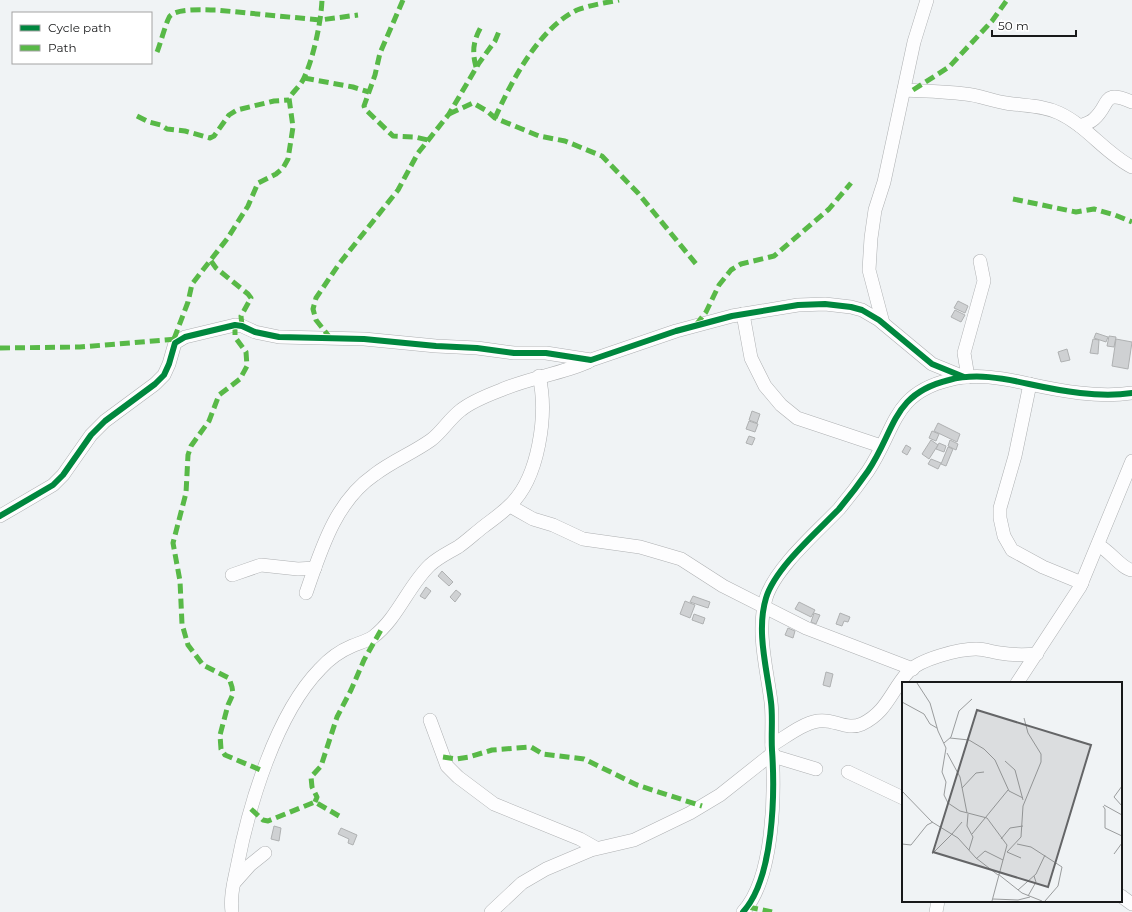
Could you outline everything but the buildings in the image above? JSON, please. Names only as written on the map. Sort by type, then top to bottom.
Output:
[{"type":"street","points":[[883,323],[869,270],[871,238],[875,210],[884,182],[914,42],[927,0]]},
{"type":"street","points":[[904,90],[965,94],[1003,103],[1040,106],[1060,114],[1080,126],[1095,137],[1115,157],[1132,167]]},
{"type":"street","points":[[1080,126],[1094,120],[1107,100],[1113,97],[1119,96],[1132,102]]},
{"type":"street","points":[[966,377],[964,353],[983,291],[984,281],[980,261]]},
{"type":"street","points":[[306,593],[321,548],[350,496],[372,476],[391,463],[414,452],[432,439],[462,410],[500,390],[538,376],[580,365],[676,331],[743,314],[798,306],[825,304],[851,306],[862,310],[883,323],[932,364],[966,377]]},
{"type":"street","points":[[743,314],[751,358],[765,386],[781,405],[797,418],[881,446]]},
{"type":"street","points":[[0,516],[53,485],[79,454],[91,435],[100,426],[118,410],[161,378],[167,370],[175,343],[185,337],[234,325],[242,326],[255,332],[279,337],[364,339],[436,346],[477,348],[514,353],[546,353],[591,360]]},
{"type":"street","points":[[232,912],[233,885],[244,828],[257,788],[284,720],[316,673],[333,657],[348,648],[372,638],[381,630],[401,606],[430,565],[440,556],[459,546],[510,506],[527,480],[538,446],[542,424],[542,401],[538,376]]},
{"type":"street","points":[[743,912],[748,907],[767,858],[773,808],[771,704],[765,665],[762,623],[766,599],[777,578],[797,552],[855,489],[873,463],[902,408],[916,393],[947,380],[966,377],[1013,380],[1109,396],[1132,393]]},
{"type":"street","points":[[1030,384],[1015,456],[1000,508],[1000,518],[1004,536],[1012,550],[1043,567],[1082,583]]},
{"type":"street","points":[[1019,682],[1082,583],[1132,461]]},
{"type":"street","points":[[510,506],[533,519],[553,525],[583,539],[640,547],[669,554],[681,559],[703,574],[764,608],[806,628],[913,669]]},
{"type":"street","points":[[1098,545],[1113,555],[1122,566],[1132,570]]},
{"type":"street","points":[[232,575],[261,565],[298,569],[315,568]]},
{"type":"street","points":[[491,912],[522,883],[571,857],[596,848],[634,840],[690,813],[720,795],[773,752],[793,732],[818,721],[829,721],[850,727],[861,724],[872,718],[886,706],[901,682],[913,669],[936,658],[974,649],[1009,654],[1037,654]]},
{"type":"street","points":[[430,720],[447,766],[458,777],[494,804],[580,839],[596,848]]},
{"type":"street","points":[[773,752],[816,769]]},
{"type":"street","points":[[848,772],[902,798]]},
{"type":"street","points":[[233,885],[250,865],[265,853]]},
{"type":"street","points":[[1122,897],[1132,904]]},
{"type":"street","points":[[936,912],[938,902]]},
{"type":"marked path","points":[[174,339],[188,302],[192,284],[227,239],[248,206],[258,183],[276,174],[283,168],[288,159],[293,127],[289,98],[300,85],[307,72],[318,30],[322,0]]},
{"type":"marked path","points":[[403,0],[380,53],[375,75],[364,106],[365,109],[393,136],[415,137],[428,140]]},
{"type":"marked path","points":[[495,118],[518,73],[528,57],[550,29],[563,18],[577,10],[592,5],[619,0]]},
{"type":"marked path","points":[[913,90],[949,67],[992,21],[1007,0]]},
{"type":"marked path","points":[[157,52],[170,16],[179,12],[192,10],[216,10],[320,20],[358,15]]},
{"type":"marked path","points":[[476,67],[474,47],[476,37],[481,27]]},
{"type":"marked path","points":[[331,339],[316,320],[313,309],[316,298],[339,264],[398,190],[418,153],[449,114],[479,63],[495,41],[500,29]]},
{"type":"marked path","points":[[304,78],[353,87],[369,92]]},
{"type":"marked path","points":[[137,116],[149,122],[161,125],[167,129],[185,131],[210,138],[214,136],[229,115],[237,110],[274,101],[289,100]]},
{"type":"marked path","points":[[449,114],[473,103],[487,111],[495,118],[539,136],[565,141],[602,156],[638,193],[696,264]]},
{"type":"marked path","points":[[696,325],[706,312],[719,285],[731,270],[741,264],[774,256],[829,209],[851,183]]},
{"type":"marked path","points":[[1013,199],[1076,212],[1094,209],[1132,222]]},
{"type":"marked path","points":[[211,261],[216,268],[251,298],[241,316],[242,326]]},
{"type":"marked path","points":[[235,325],[235,337],[246,352],[247,366],[240,379],[219,395],[209,421],[191,446],[188,455],[186,493],[173,543],[180,581],[182,624],[188,645],[203,665],[229,678],[232,687],[233,694],[228,705],[220,735],[221,749],[225,755],[263,771]]},
{"type":"marked path","points":[[0,348],[80,347],[178,339]]},
{"type":"marked path","points":[[315,802],[317,797],[312,787],[311,777],[321,766],[337,717],[364,660],[381,630]]},
{"type":"marked path","points":[[443,757],[456,759],[469,757],[492,750],[531,747],[543,754],[584,759],[637,785],[702,806]]},
{"type":"marked path","points":[[251,809],[263,820],[268,821],[315,802],[339,816]]},
{"type":"marked path","points":[[748,907],[772,912]]},
{"type":"cycle path","points":[[0,516],[53,485],[63,475],[91,435],[105,421],[155,384],[164,375],[175,343],[185,337],[235,325],[242,326],[255,332],[279,337],[364,339],[436,346],[477,348],[514,353],[546,353],[591,360],[676,331],[732,316],[798,305],[825,304],[851,307],[862,310],[879,320],[932,364],[964,377]]},
{"type":"cycle path","points":[[743,912],[753,897],[761,878],[767,857],[772,811],[772,708],[762,637],[763,611],[766,598],[778,575],[787,563],[839,509],[865,476],[877,456],[891,427],[906,404],[916,394],[930,386],[949,380],[969,377],[999,378],[1080,393],[1106,395],[1132,393]]}]
